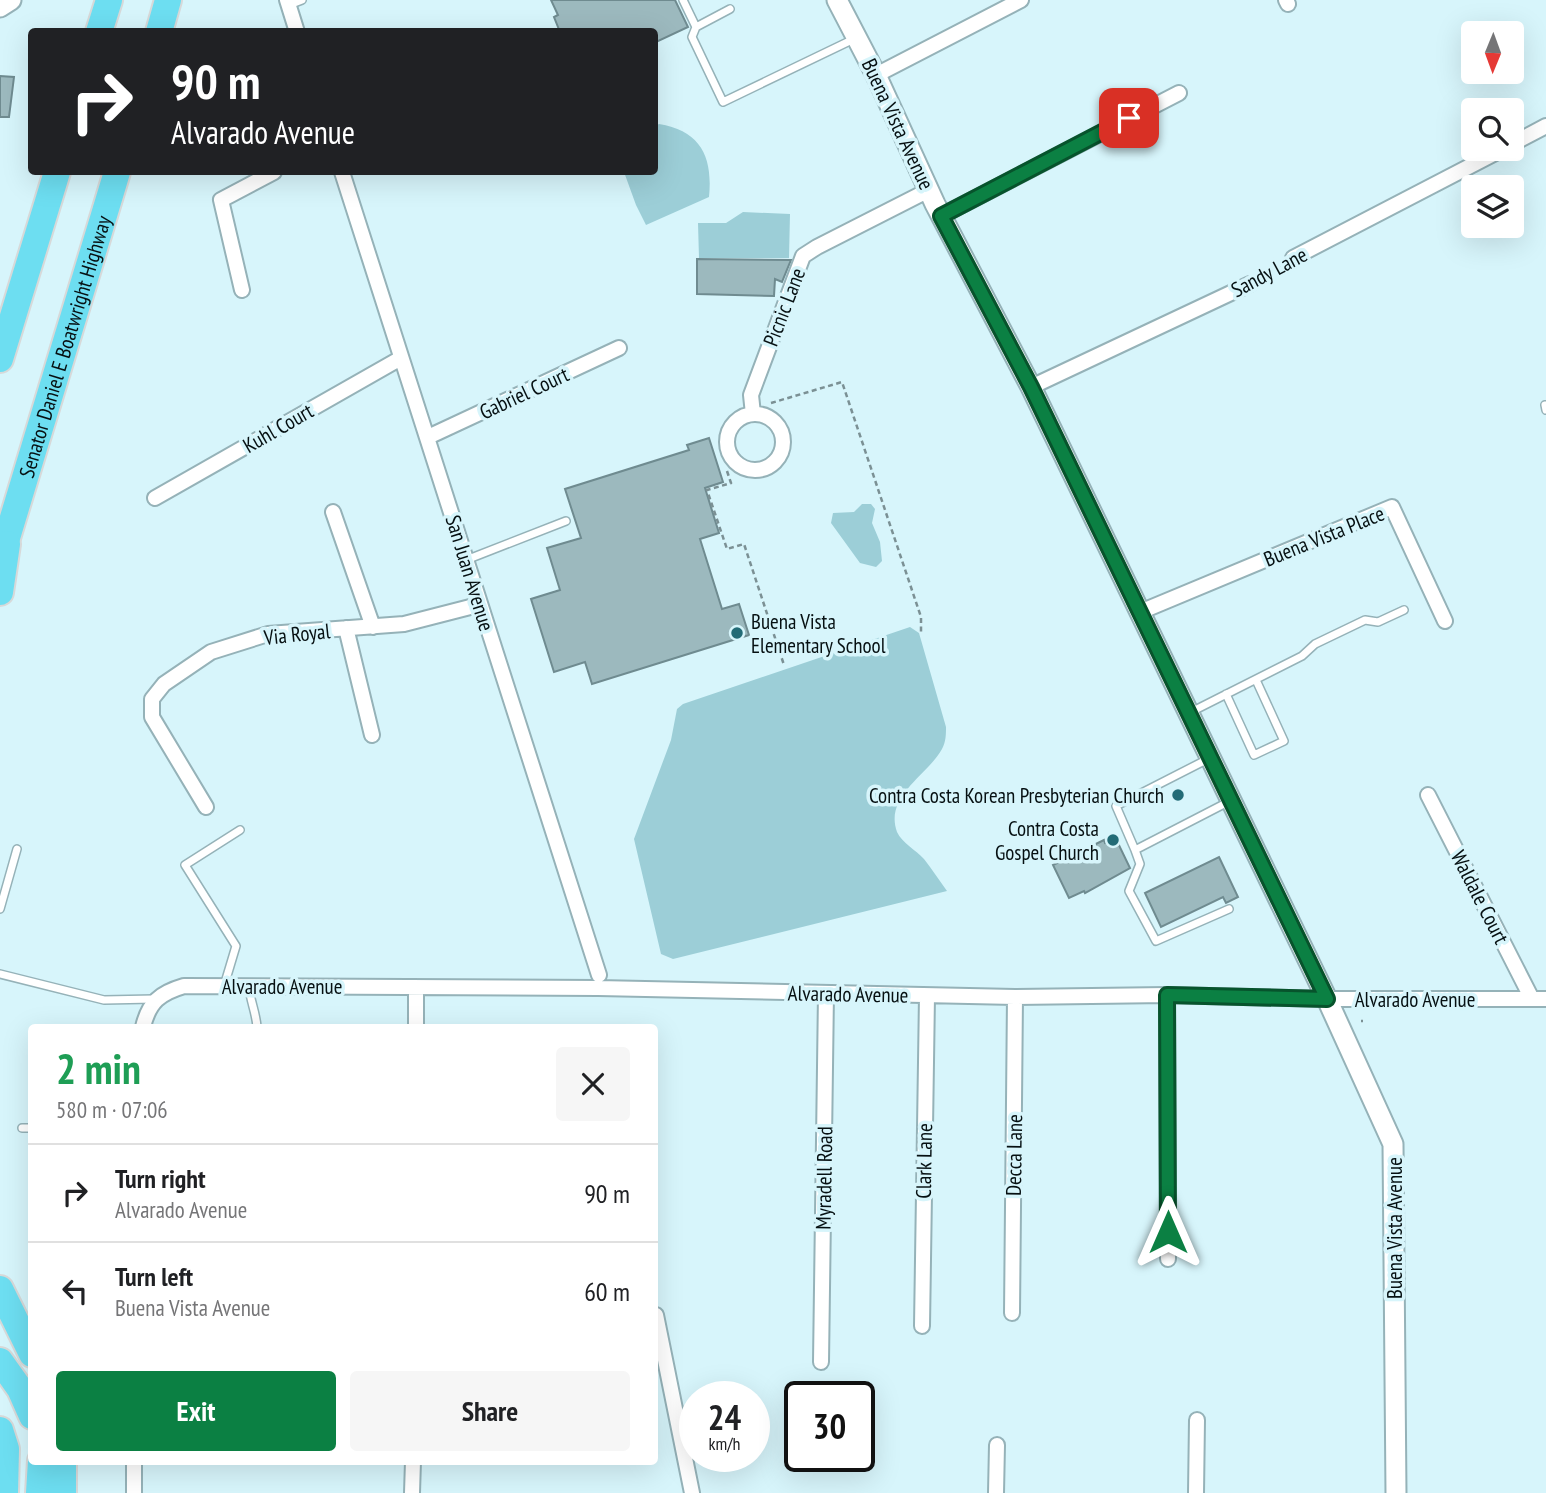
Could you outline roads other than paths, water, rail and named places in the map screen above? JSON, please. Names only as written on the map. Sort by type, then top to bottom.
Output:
[{"type":"highway","points":[[100,28],[109,0]]},
{"type":"highway","points":[[160,28],[168,0]]},
{"type":"highway","points":[[0,359],[56,175]]},
{"type":"highway","name":"Senator Daniel E Boatwright Highway","points":[[0,561],[116,175]]},
{"type":"highway","points":[[0,592],[10,525]]},
{"type":"highway","points":[[0,1289],[28,1346]]},
{"type":"highway","points":[[0,1361],[20,1389],[28,1407]]},
{"type":"highway","points":[[0,1430],[6,1449],[5,1493]]},
{"type":"highway","points":[[39,1493],[41,1465]]},
{"type":"highway","points":[[63,1465],[63,1493]]},
{"type":"street","points":[[0,7],[12,0]]},
{"type":"street","name":"Buena Vista Avenue","points":[[837,0],[876,75],[941,216],[1031,387],[1327,999],[1393,1144],[1395,1493]]},
{"type":"street","points":[[876,75],[1021,0]]},
{"type":"street","points":[[293,2],[296,28]]},
{"type":"street","points":[[941,216],[1179,93]]},
{"type":"street","points":[[1524,138],[1546,126]]},
{"type":"street","name":"Sandy Lane","points":[[1293,258],[1480,161]]},
{"type":"street","points":[[242,290],[221,200],[268,175]]},
{"type":"street","name":"San Juan Avenue","points":[[343,175],[428,437],[478,605],[599,975]]},
{"type":"street","name":"Picnic Lane","points":[[753,414],[751,395],[803,256],[929,190]]},
{"type":"street","name":"Sandy Lane","points":[[1031,387],[1250,284]]},
{"type":"street","name":"Gabriel Court","points":[[428,437],[619,348]]},
{"type":"street","name":"Kuhl Court","points":[[155,498],[401,358]]},
{"type":"street","points":[[753,414],[770,418],[777,424],[783,441],[778,458],[772,465],[755,470],[737,464],[727,448],[730,429],[744,416],[753,414]]},
{"type":"street","name":"Buena Vista Place","points":[[1140,612],[1392,508],[1445,621]]},
{"type":"street","points":[[333,512],[373,627]]},
{"type":"street","name":"Via Royal","points":[[206,807],[152,717],[152,699],[164,684],[211,652],[268,634],[404,624],[478,605]]},
{"type":"street","points":[[346,628],[372,735]]},
{"type":"street","name":"Waldale Court","points":[[1428,795],[1539,999]]},
{"type":"street","name":"Alvarado Avenue","points":[[154,999],[164,992],[184,986],[249,986],[1016,997],[1167,995],[1327,999],[1539,999]]},
{"type":"street","points":[[416,987],[416,1024]]},
{"type":"street","name":"Myradell Road","points":[[821,1362],[826,993]]},
{"type":"street","points":[[1167,995],[1168,1259]]},
{"type":"street","name":"Clark Lane","points":[[922,1326],[927,996]]},
{"type":"street","name":"Decca Lane","points":[[1012,1313],[1016,997]]},
{"type":"street","points":[[145,1024],[154,999]]},
{"type":"street","points":[[658,1325],[692,1493]]},
{"type":"street","points":[[1196,1493],[1197,1420]]},
{"type":"street","points":[[996,1493],[997,1445]]},
{"type":"street","points":[[134,1465],[134,1493]]},
{"type":"street","points":[[412,1465],[412,1493]]},
{"type":"lane","points":[[683,0],[696,27]]},
{"type":"lane","points":[[730,9],[696,27],[692,37],[723,102],[857,38]]},
{"type":"lane","points":[[465,560],[566,521]]},
{"type":"lane","points":[[1189,713],[1302,656],[1315,644],[1365,620],[1378,622],[1404,610]]},
{"type":"lane","points":[[1226,695],[1254,755],[1284,741],[1256,680]]},
{"type":"lane","points":[[1210,758],[1116,806],[1140,864],[1129,891],[1156,941],[1229,909]]},
{"type":"lane","points":[[1135,850],[1231,801]]},
{"type":"lane","points":[[224,986],[236,946],[185,865],[240,830]]},
{"type":"lane","points":[[0,909],[17,849]]},
{"type":"lane","points":[[0,974],[104,1000],[154,999]]},
{"type":"lane","points":[[249,986],[250,1003],[256,1013],[257,1024]]},
{"type":"lane","points":[[22,1128],[28,1128]]},
{"type":"place","name":"Buena Vista Elementary School","points":[[737,633]]},
{"type":"place","name":"Contra Costa Korean Presbyterian Church","points":[[1178,795]]},
{"type":"place","name":"Contra Costa Gospel Church","points":[[1113,840]]}]
